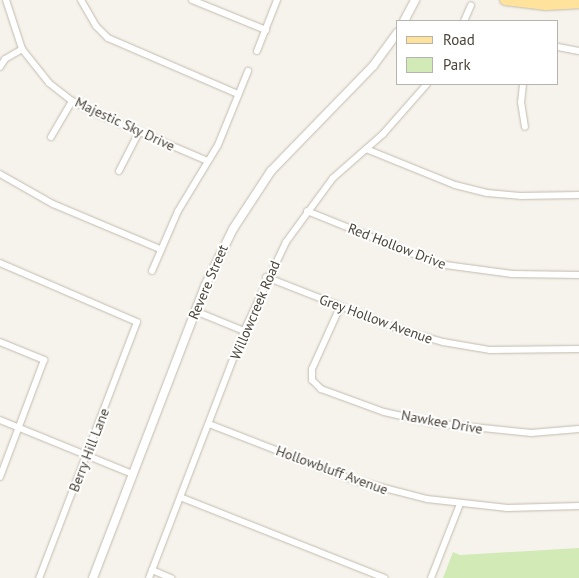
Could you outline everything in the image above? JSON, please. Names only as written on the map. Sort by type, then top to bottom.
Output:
[{"type":"main road","points":[[505,0],[546,5],[579,3]]},
{"type":"street","name":"Majestic Sky Drive","points":[[6,0],[22,50],[49,83],[72,101],[139,132],[208,160]]},
{"type":"street","points":[[81,0],[84,10],[108,38],[238,94]]},
{"type":"street","points":[[192,0],[266,30]]},
{"type":"street","points":[[258,51],[277,0]]},
{"type":"street","points":[[404,20],[414,0]]},
{"type":"street","points":[[464,20],[471,5]]},
{"type":"street","name":"Revere Street","points":[[93,578],[195,311],[222,249],[258,188],[306,131],[373,66],[396,35]]},
{"type":"street","points":[[559,47],[579,52]]},
{"type":"street","points":[[0,67],[5,59],[22,50]]},
{"type":"street","points":[[152,271],[178,211],[218,145],[248,71]]},
{"type":"street","name":"Willowcreek Road","points":[[149,578],[244,330],[266,278],[307,211],[333,178],[366,149],[426,85]]},
{"type":"street","points":[[523,85],[521,102],[525,127]]},
{"type":"street","points":[[51,137],[72,101]]},
{"type":"street","points":[[119,170],[139,132]]},
{"type":"street","points":[[366,149],[455,185],[487,193],[520,196],[579,195]]},
{"type":"street","points":[[0,174],[53,204],[160,249]]},
{"type":"street","name":"Red Hollow Drive","points":[[307,211],[438,264],[512,274],[579,275]]},
{"type":"street","name":"Berry Hill Lane","points":[[0,263],[137,322],[39,578]]},
{"type":"street","name":"Grey Hollow Avenue","points":[[266,278],[340,307],[443,342],[490,350],[579,349]]},
{"type":"street","name":"Nawkee Drive","points":[[340,307],[312,369],[312,380],[316,386],[384,412],[433,423],[531,433],[579,430]]},
{"type":"street","points":[[195,311],[244,330]]},
{"type":"street","points":[[0,342],[44,360],[0,477]]},
{"type":"street","points":[[0,420],[132,474]]},
{"type":"street","name":"Hollowbluff Avenue","points":[[209,424],[353,480],[399,493],[460,504],[507,508],[579,506]]},
{"type":"street","points":[[180,497],[385,578]]},
{"type":"street","points":[[432,578],[460,504]]},
{"type":"street","points":[[152,570],[171,578]]},
{"type":"green space","points":[[579,548],[579,578],[443,578],[453,552],[460,555]]}]
